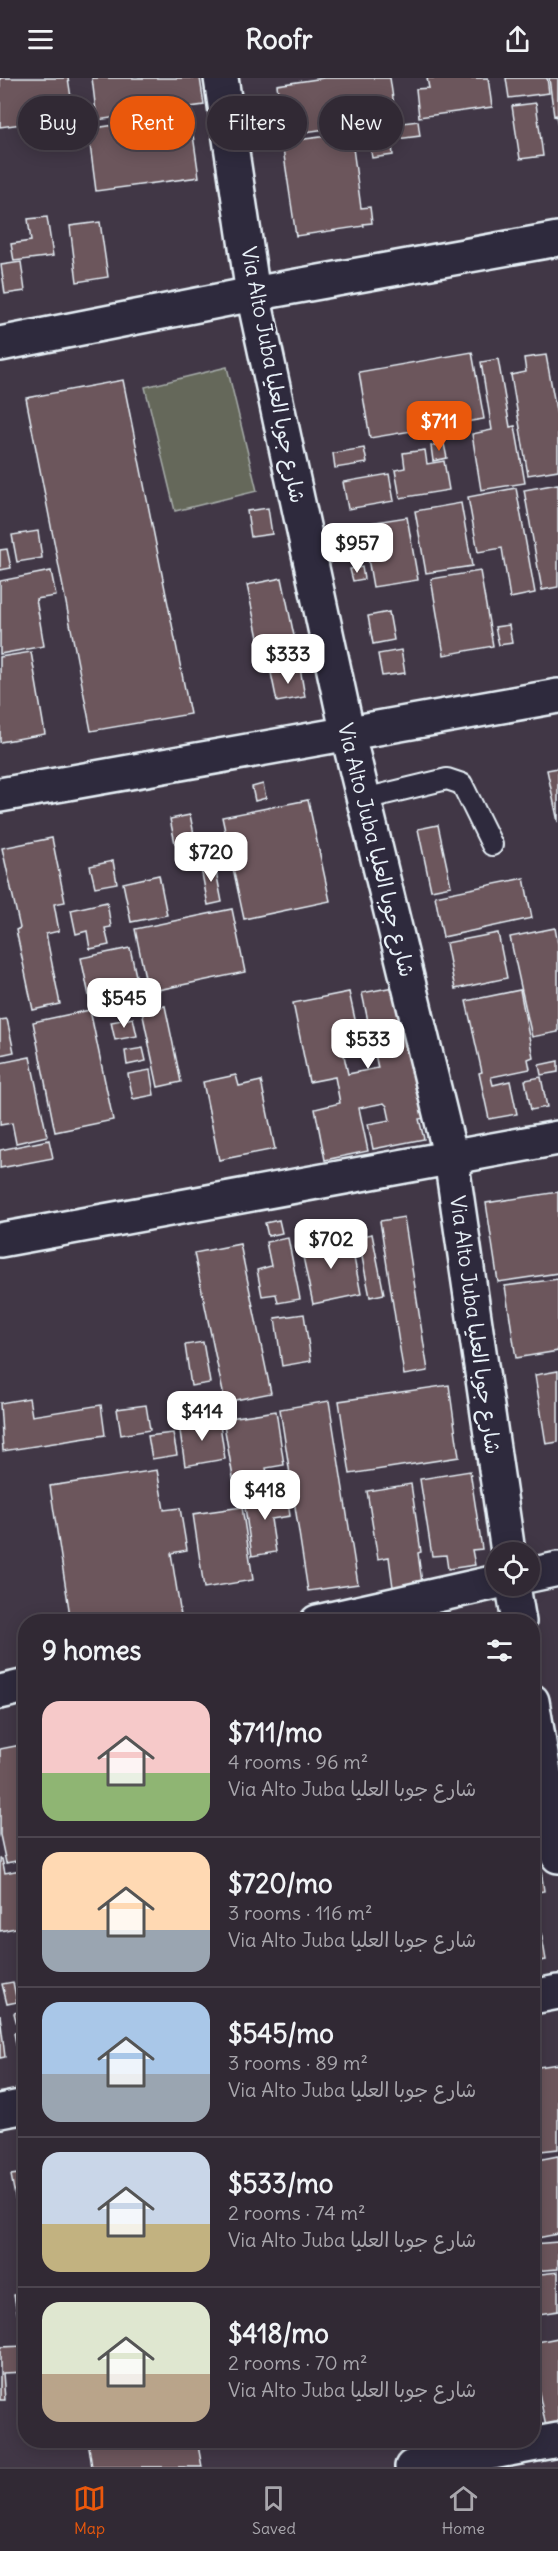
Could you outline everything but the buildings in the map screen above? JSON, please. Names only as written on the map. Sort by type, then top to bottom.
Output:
[{"type":"street","name":"Via Alto Juba شارع جوبا العليا","points":[[221,78],[253,294],[348,735],[451,1158],[507,1542]]},
{"type":"street","points":[[0,344],[253,294],[558,239]]},
{"type":"street","points":[[0,795],[558,696]]},
{"type":"street","points":[[0,1240],[558,1138]]},
{"type":"street","points":[[540,1573],[558,1569]]},
{"type":"street","points":[[353,1614],[486,1584]]},
{"type":"street","points":[[515,1596],[518,1614]]},
{"type":"street","points":[[0,1692],[18,1688]]},
{"type":"street","points":[[540,1749],[558,1857]]},
{"type":"street","points":[[540,1995],[558,1992]]},
{"type":"street","points":[[0,2111],[18,2108]]},
{"type":"street","points":[[540,2443],[558,2440]]},
{"type":"street","points":[[412,2467],[515,2448]]},
{"type":"lane","points":[[364,799],[447,779],[462,784],[492,845]]},
{"type":"green space","points":[[227,367],[257,491],[175,511],[145,387]]}]
